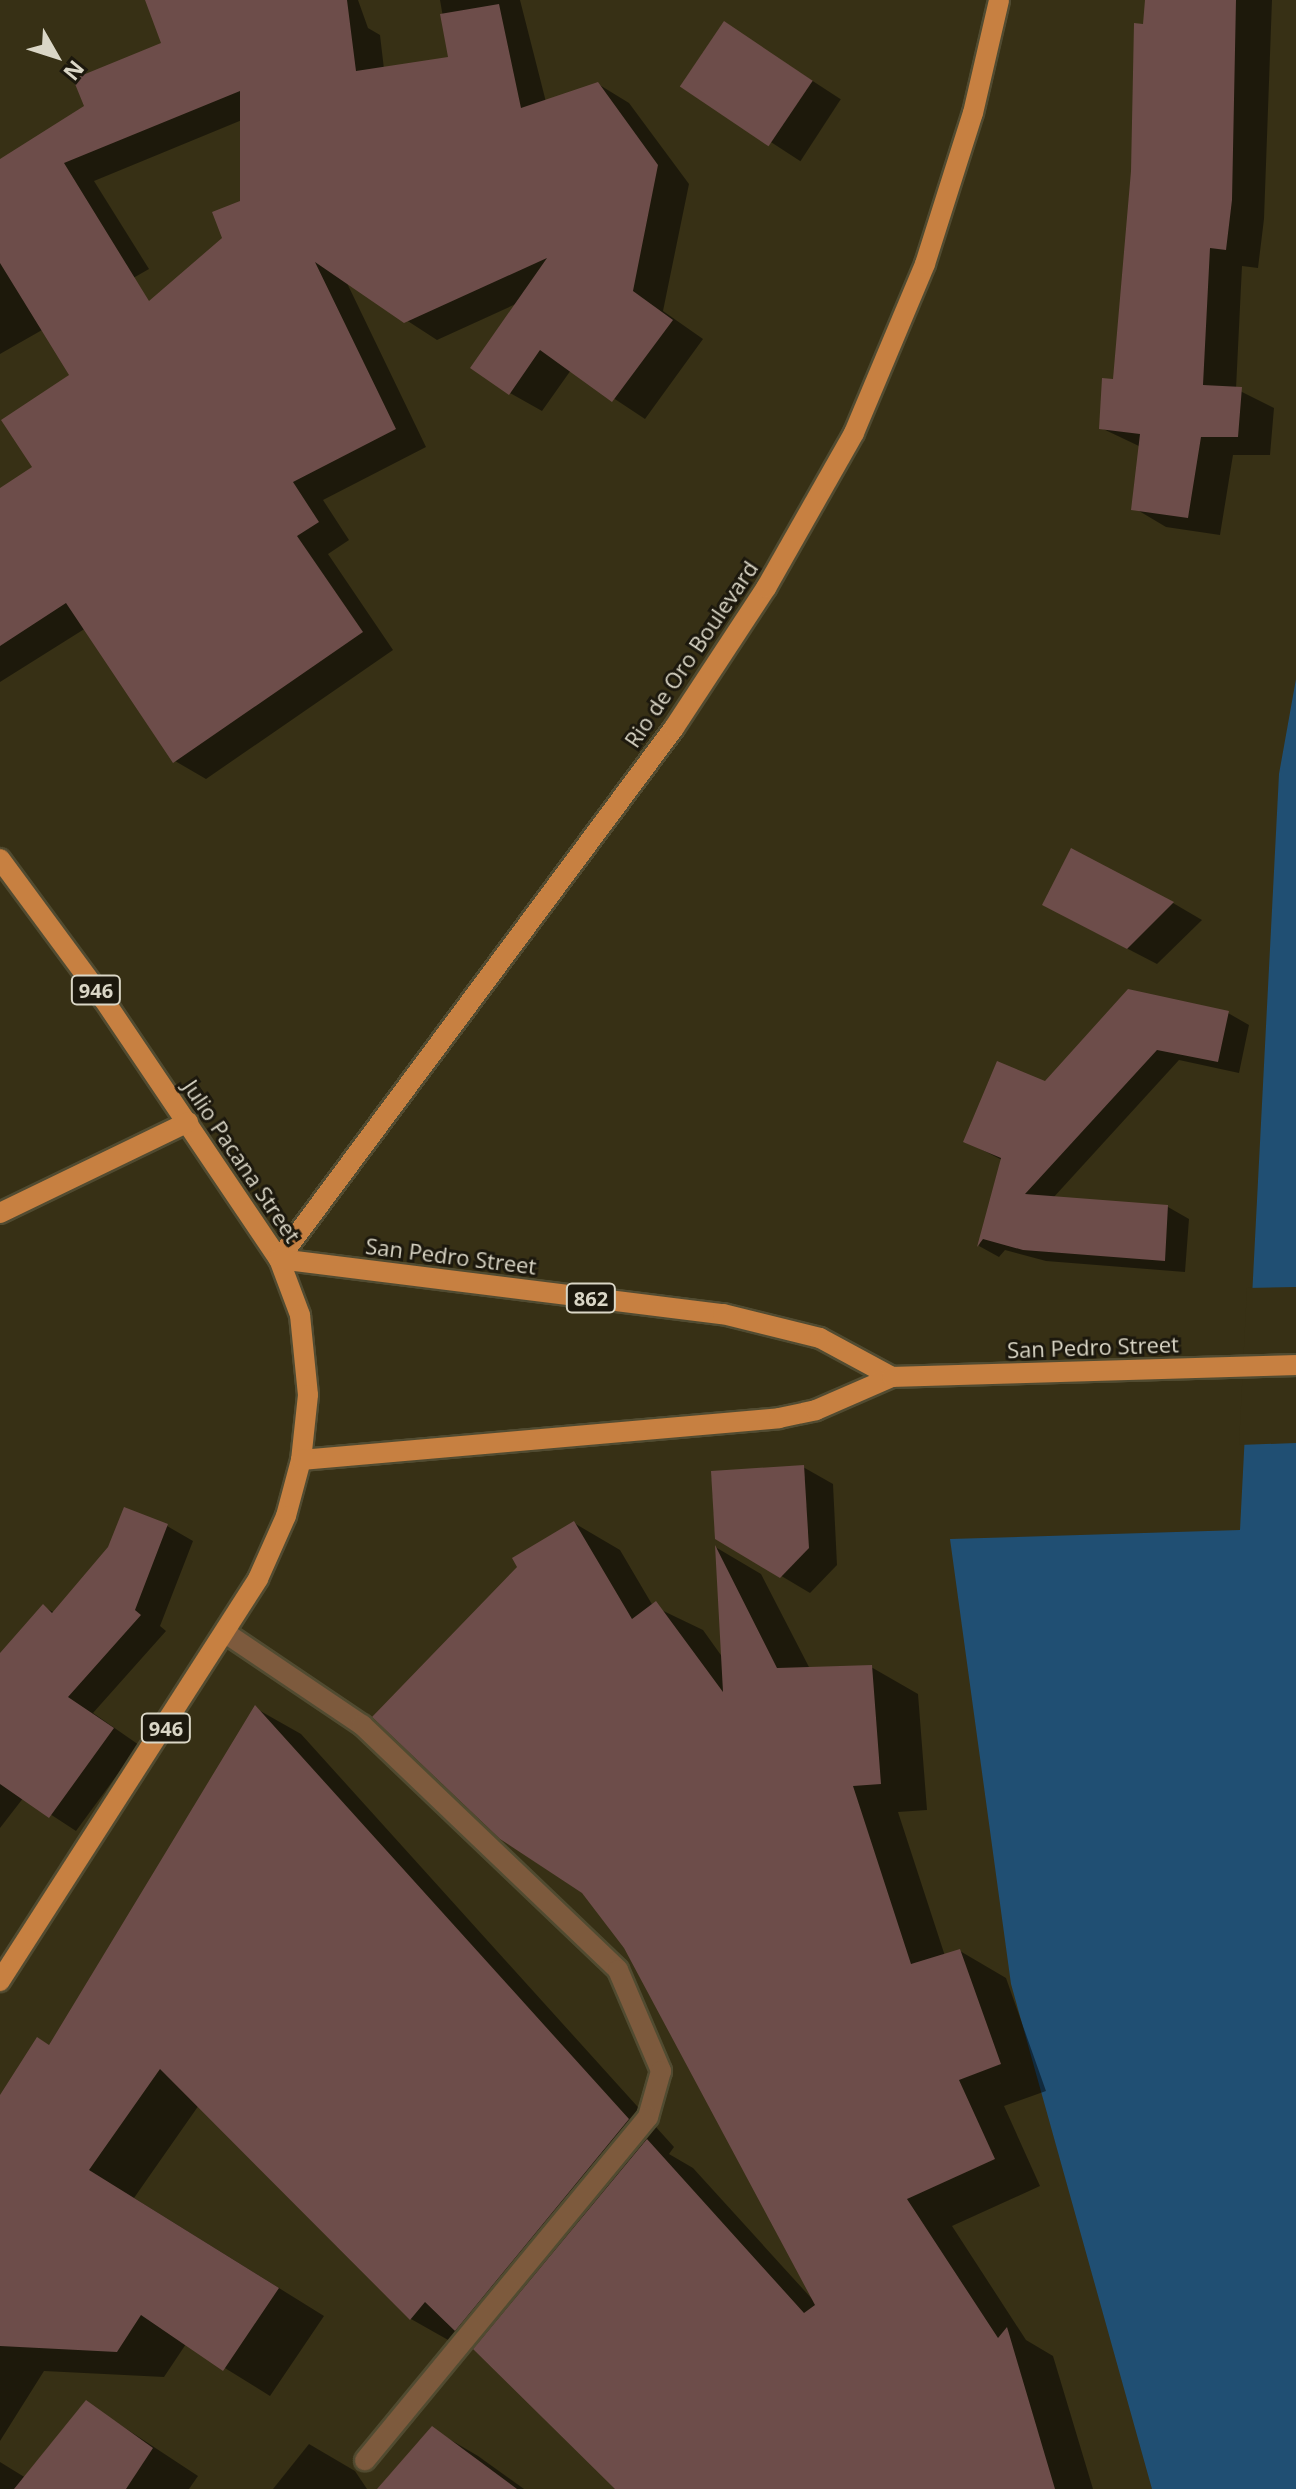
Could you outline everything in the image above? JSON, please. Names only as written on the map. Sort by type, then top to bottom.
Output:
[{"type":"main road","name":"Rio de Oro Boulevard","points":[[279,1259],[674,728],[766,588],[854,433],[925,264],[973,113],[999,0]]},
{"type":"main road","name":"Julio Pacana Street","points":[[0,859],[188,1122],[279,1259],[300,1315],[307,1353],[301,1460],[286,1516],[227,1634],[0,1981]]},
{"type":"main road","points":[[0,1213],[188,1122]]},
{"type":"main road","name":"San Pedro Street","points":[[279,1259],[723,1314],[820,1338],[892,1377]]},
{"type":"main road","name":"San Pedro Street","points":[[301,1460],[779,1418],[816,1410],[892,1377],[1296,1365]]},
{"type":"lane","points":[[227,1634],[362,1725],[618,1970],[661,2071],[648,2117],[365,2460]]},
{"type":"water","points":[[1296,679],[1296,2489],[1152,2489],[1011,1984],[950,1539],[1240,1530],[1279,774]]},
{"type":"pier","points":[[1296,1287],[1296,1443],[1239,1445],[1247,1288]]},
{"type":"building","points":[[145,0],[347,0],[356,71],[448,57],[440,14],[499,4],[521,108],[598,82],[658,165],[633,291],[673,320],[612,402],[540,350],[509,395],[470,368],[547,258],[404,323],[315,262],[396,429],[293,482],[319,522],[297,536],[363,632],[173,763],[66,603],[0,646],[0,488],[32,467],[1,420],[69,375],[0,263],[0,159],[84,106],[73,79],[161,43]],"holes":[[[240,91],[240,201],[212,212],[222,238],[149,301],[64,163]]]},
{"type":"building","points":[[1145,0],[1236,0],[1232,200],[1226,250],[1210,248],[1203,385],[1242,387],[1238,437],[1201,437],[1188,518],[1131,510],[1140,434],[1099,429],[1102,378],[1113,379],[1131,171],[1134,23],[1143,24]]},
{"type":"building","points":[[724,21],[813,81],[769,146],[680,86]]},
{"type":"building","points":[[1071,848],[1174,902],[1127,949],[1042,905]]},
{"type":"building","points":[[1128,989],[1229,1011],[1218,1062],[1157,1050],[1025,1194],[1168,1205],[1165,1261],[1023,1250],[983,1239],[977,1247],[1001,1158],[963,1142],[997,1061],[1045,1081]]},
{"type":"building","points":[[804,1465],[809,1548],[780,1578],[715,1539],[711,1471]]},
{"type":"building","points":[[124,1507],[168,1524],[135,1610],[141,1615],[68,1697],[114,1728],[49,1818],[0,1784],[0,1653],[43,1604],[52,1613],[108,1547]]},
{"type":"building","points":[[574,1521],[632,1619],[656,1601],[723,1692],[715,1545],[777,1668],[872,1665],[881,1784],[853,1786],[911,1964],[960,1949],[1001,2064],[959,2080],[995,2159],[907,2199],[998,2338],[1007,2327],[1055,2489],[615,2489],[473,2349],[647,2139],[804,2313],[815,2305],[624,1948],[582,1893],[500,1839],[372,1717],[517,1567],[512,1558]]},
{"type":"building","points":[[255,1705],[629,2119],[455,2331],[425,2302],[410,2320],[160,2069],[89,2170],[279,2288],[223,2371],[141,2315],[117,2352],[0,2346],[0,2095],[37,2037],[49,2045]]},
{"type":"building","points":[[86,2400],[153,2448],[126,2489],[14,2489]]},
{"type":"building","points":[[432,2426],[517,2489],[377,2489]]}]
